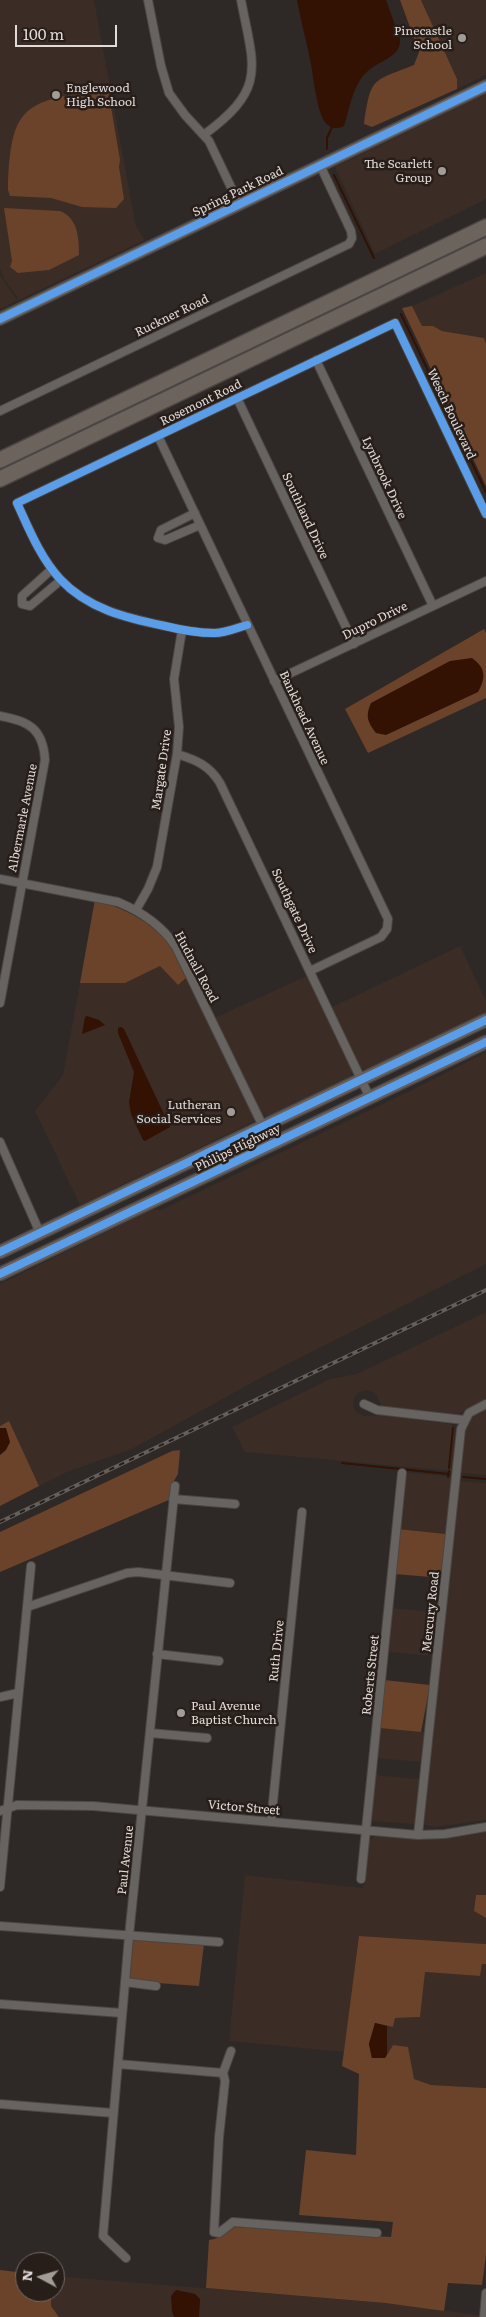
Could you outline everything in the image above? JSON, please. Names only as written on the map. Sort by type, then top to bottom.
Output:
[{"type":"highway","points":[[0,460],[486,227]]},
{"type":"highway","points":[[0,479],[486,246]]},
{"type":"main road","name":"Spring Park Road","points":[[0,319],[486,86]]},
{"type":"main road","name":"Philips Highway","points":[[1,1249],[40,1233],[486,1020]]},
{"type":"main road","name":"Philips Highway","points":[[0,1274],[486,1042]]},
{"type":"street","points":[[148,0],[161,66],[169,93],[185,115],[205,134],[239,204]]},
{"type":"street","points":[[205,134],[238,106],[250,84],[252,64],[241,0]]},
{"type":"street","name":"Ruckner Road","points":[[0,411],[349,244],[352,238],[351,231],[320,165]]},
{"type":"street","name":"Rosemont Road","points":[[52,569],[37,545],[17,503],[395,323]]},
{"type":"street","name":"Wesch Boulevard","points":[[395,323],[486,514]]},
{"type":"street","name":"Lynbrook Drive","points":[[316,360],[432,606]]},
{"type":"street","name":"Southland Drive","points":[[237,398],[354,644]]},
{"type":"street","name":"Bankhead Avenue","points":[[158,436],[388,919],[387,929],[381,937],[310,971]]},
{"type":"street","points":[[194,513],[160,530],[158,538],[165,540],[200,525]]},
{"type":"street","points":[[61,580],[30,606],[22,604],[22,596],[52,569],[61,580],[81,597],[106,611],[134,620],[182,630],[215,633],[247,625]]},
{"type":"street","name":"Dupro Drive","points":[[274,682],[486,581]]},
{"type":"street","name":"Margate Drive","points":[[136,910],[157,867],[177,754],[179,727],[174,679],[182,630]]},
{"type":"street","name":"Albermarle Avenue","points":[[0,716],[21,720],[34,729],[42,742],[45,760],[0,1003]]},
{"type":"street","name":"Southgate Drive","points":[[177,754],[199,761],[207,767],[220,783],[370,1098]]},
{"type":"street","name":"Hudnall Road","points":[[0,879],[107,898],[136,910],[165,932],[176,948],[272,1145]]},
{"type":"street","points":[[0,1142],[40,1233]]},
{"type":"street","points":[[364,1404],[375,1410],[464,1420],[474,1410],[486,1404]]},
{"type":"street","name":"Mercury Road","points":[[418,1835],[461,1428],[464,1420]]},
{"type":"street","name":"Roberts Street","points":[[361,1879],[402,1473]]},
{"type":"street","name":"Paul Avenue","points":[[126,2258],[102,2236],[125,1982],[175,1486]]},
{"type":"street","points":[[174,1499],[235,1504]]},
{"type":"street","name":"Ruth Drive","points":[[271,1822],[302,1512]]},
{"type":"street","points":[[0,1887],[4,1810],[31,1566]]},
{"type":"street","points":[[27,1607],[115,1575],[138,1572],[230,1583]]},
{"type":"street","points":[[158,1654],[219,1661]]},
{"type":"street","points":[[0,1697],[18,1693]]},
{"type":"street","points":[[150,1733],[207,1738]]},
{"type":"street","name":"Victor Street","points":[[4,1810],[17,1805],[142,1810],[418,1835],[445,1834],[486,1828]]},
{"type":"street","points":[[0,1926],[219,1942]]},
{"type":"street","points":[[125,1982],[156,1986]]},
{"type":"street","points":[[0,2004],[122,2013]]},
{"type":"street","points":[[231,2051],[223,2073],[225,2082],[219,2137],[214,2232],[219,2233],[233,2222],[377,2233]]},
{"type":"street","points":[[118,2064],[223,2073]]},
{"type":"street","points":[[0,2104],[113,2113]]},
{"type":"street","points":[[484,2317],[486,2293]]},
{"type":"shaded area","name":"Englewood High School","points":[[0,0],[94,0],[136,226],[145,240],[0,309],[0,275],[17,300],[18,298],[4,279],[0,269]]},
{"type":"shaded area","points":[[297,0],[386,0],[400,39],[399,45],[394,54],[369,70],[359,82],[344,126],[333,128],[324,121],[321,115]]},
{"type":"shaded area","points":[[400,0],[421,0],[457,79],[457,89],[372,127],[364,124],[372,89],[381,79],[414,65],[419,52]]},
{"type":"shaded area","name":"Pinecastle School","points":[[421,0],[486,0],[486,75],[457,89],[457,79]]},
{"type":"shaded area","points":[[108,89],[120,160],[119,167],[124,199],[116,208],[82,207],[51,198],[10,196],[8,190],[13,139],[19,123],[28,111],[41,103],[58,97]]},
{"type":"shaded area","points":[[486,94],[486,199],[375,254],[335,167]]},
{"type":"shaded area","points":[[4,208],[60,211],[66,214],[71,218],[76,229],[79,255],[49,270],[18,273],[10,267],[12,261]]},
{"type":"shaded area","points":[[486,273],[486,344],[484,338],[442,331],[433,326],[422,327],[412,306]]},
{"type":"shaded area","points":[[412,306],[422,326],[433,326],[442,331],[484,338],[486,344],[486,486],[402,308]]},
{"type":"shaded area","points":[[484,629],[486,633],[486,698],[368,753],[345,709]]},
{"type":"shaded area","points":[[472,658],[480,666],[483,674],[478,692],[386,735],[376,733],[368,719],[371,703],[450,661]]},
{"type":"shaded area","points":[[95,899],[125,911],[153,928],[168,943],[186,978],[178,985],[160,966],[125,983],[80,983]]},
{"type":"shaded area","points":[[460,946],[486,1001],[486,1014],[369,1070],[360,1068],[330,1008]]},
{"type":"shaded area","points":[[160,966],[178,985],[186,978],[200,1001],[254,1118],[253,1122],[80,1205],[35,1111],[63,1075],[80,983],[123,983]]},
{"type":"shaded area","points":[[309,975],[352,1068],[350,1079],[272,1116],[266,1116],[261,1114],[214,1018]]},
{"type":"shaded area","points":[[85,1017],[99,1020],[105,1025],[82,1034]]},
{"type":"shaded area","points":[[118,1028],[124,1029],[170,1127],[145,1141],[131,1114],[129,1102],[134,1072],[118,1033]]},
{"type":"shaded area","points":[[486,1052],[486,1264],[266,1375],[132,1449],[67,1472],[39,1486],[9,1422],[0,1426],[0,1284],[153,1209],[161,1210],[418,1087]]},
{"type":"shaded area","points":[[486,1312],[486,1400],[457,1414],[382,1407],[375,1393],[368,1390],[359,1392],[354,1398],[353,1406],[356,1412],[364,1416],[383,1415],[450,1424],[455,1428],[451,1471],[245,1452],[232,1427],[330,1379],[357,1374]]},
{"type":"shaded area","points":[[486,1407],[486,1475],[458,1473],[463,1431],[471,1418]]},
{"type":"shaded area","points":[[9,1421],[39,1486],[0,1506],[0,1426]]},
{"type":"shaded area","points":[[0,1428],[6,1428],[10,1442],[6,1450],[0,1455]]},
{"type":"shaded area","points":[[180,1450],[178,1474],[171,1486],[171,1499],[0,1572],[0,1532],[172,1451]]},
{"type":"shaded area","points":[[405,1472],[452,1477],[446,1534],[398,1529]]},
{"type":"shaded area","points":[[458,1481],[486,1483],[486,1820],[435,1827],[425,1825],[424,1818]]},
{"type":"shaded area","points":[[398,1529],[446,1534],[442,1578],[395,1574]]},
{"type":"shaded area","points":[[391,1608],[438,1612],[434,1656],[387,1652]]},
{"type":"shaded area","points":[[384,1680],[430,1685],[421,1732],[379,1728]]},
{"type":"shaded area","points":[[379,1728],[426,1732],[422,1762],[376,1758]]},
{"type":"shaded area","points":[[374,1775],[420,1779],[414,1824],[370,1821]]},
{"type":"shaded area","points":[[486,1830],[486,1895],[476,1895],[474,1911],[486,1918],[486,1944],[360,1936],[344,2052],[229,2041],[245,1875],[363,1888],[368,1845],[370,1840],[376,1835],[426,1839]]},
{"type":"shaded area","points":[[476,1895],[486,1895],[486,1918],[474,1911]]},
{"type":"shaded area","points":[[359,1936],[486,1944],[486,1964],[482,1964],[480,1976],[425,1972],[420,2017],[395,2018],[393,2027],[375,2023],[369,2044],[372,2058],[385,2058],[393,2045],[408,2047],[414,2079],[431,2085],[486,2088],[486,2255],[482,2285],[448,2283],[444,2311],[385,2303],[206,2288],[209,2240],[220,2237],[235,2227],[391,2237],[393,2222],[299,2215],[306,2150],[356,2155],[359,2074],[342,2066]]},
{"type":"shaded area","points":[[134,1939],[204,1944],[199,1986],[129,1981],[131,1942]]},
{"type":"shaded area","points":[[482,1964],[486,1964],[486,2088],[431,2085],[414,2079],[393,2045],[387,2054],[387,2026],[393,2027],[395,2018],[420,2017],[424,1972],[480,1976]]},
{"type":"shaded area","points":[[375,2023],[387,2026],[387,2054],[385,2058],[372,2058],[369,2044]]},
{"type":"shaded area","points":[[0,2270],[15,2272],[15,2302],[51,2302],[51,2306],[59,2317],[0,2317]]},
{"type":"shaded area","points":[[65,2277],[385,2303],[479,2315],[479,2317],[59,2317],[51,2306],[51,2302],[65,2302]]},
{"type":"shaded area","points":[[176,2290],[195,2294],[200,2299],[199,2317],[174,2317],[171,2296]]},
{"type":"waterway","points":[[327,149],[327,138],[332,127]]},
{"type":"waterway","points":[[334,175],[374,258]]},
{"type":"waterway","points":[[401,314],[486,492]]},
{"type":"waterway","points":[[449,1468],[453,1428]]},
{"type":"waterway","points":[[342,1463],[449,1474]]},
{"type":"waterway","points":[[448,1477],[449,1471]]},
{"type":"waterway","points":[[463,1477],[486,1479]]},
{"type":"railway","points":[[0,1522],[486,1290]]},
{"type":"cycle path","points":[[0,319],[486,86]]},
{"type":"cycle path","points":[[247,625],[218,633],[196,632],[136,620],[95,605],[71,589],[53,570],[36,543],[17,503],[395,323],[486,514]]},
{"type":"cycle path","points":[[0,1252],[486,1020]]},
{"type":"cycle path","points":[[0,1274],[486,1042]]},
{"type":"place","name":"Pinecastle School","points":[[462,38]]},
{"type":"place","name":"Englewood High School","points":[[56,95]]},
{"type":"place","name":"The Scarlett Group","points":[[442,171]]},
{"type":"place","name":"Lutheran Social Services","points":[[231,1112]]},
{"type":"place","name":"Paul Avenue Baptist Church","points":[[181,1713]]}]
